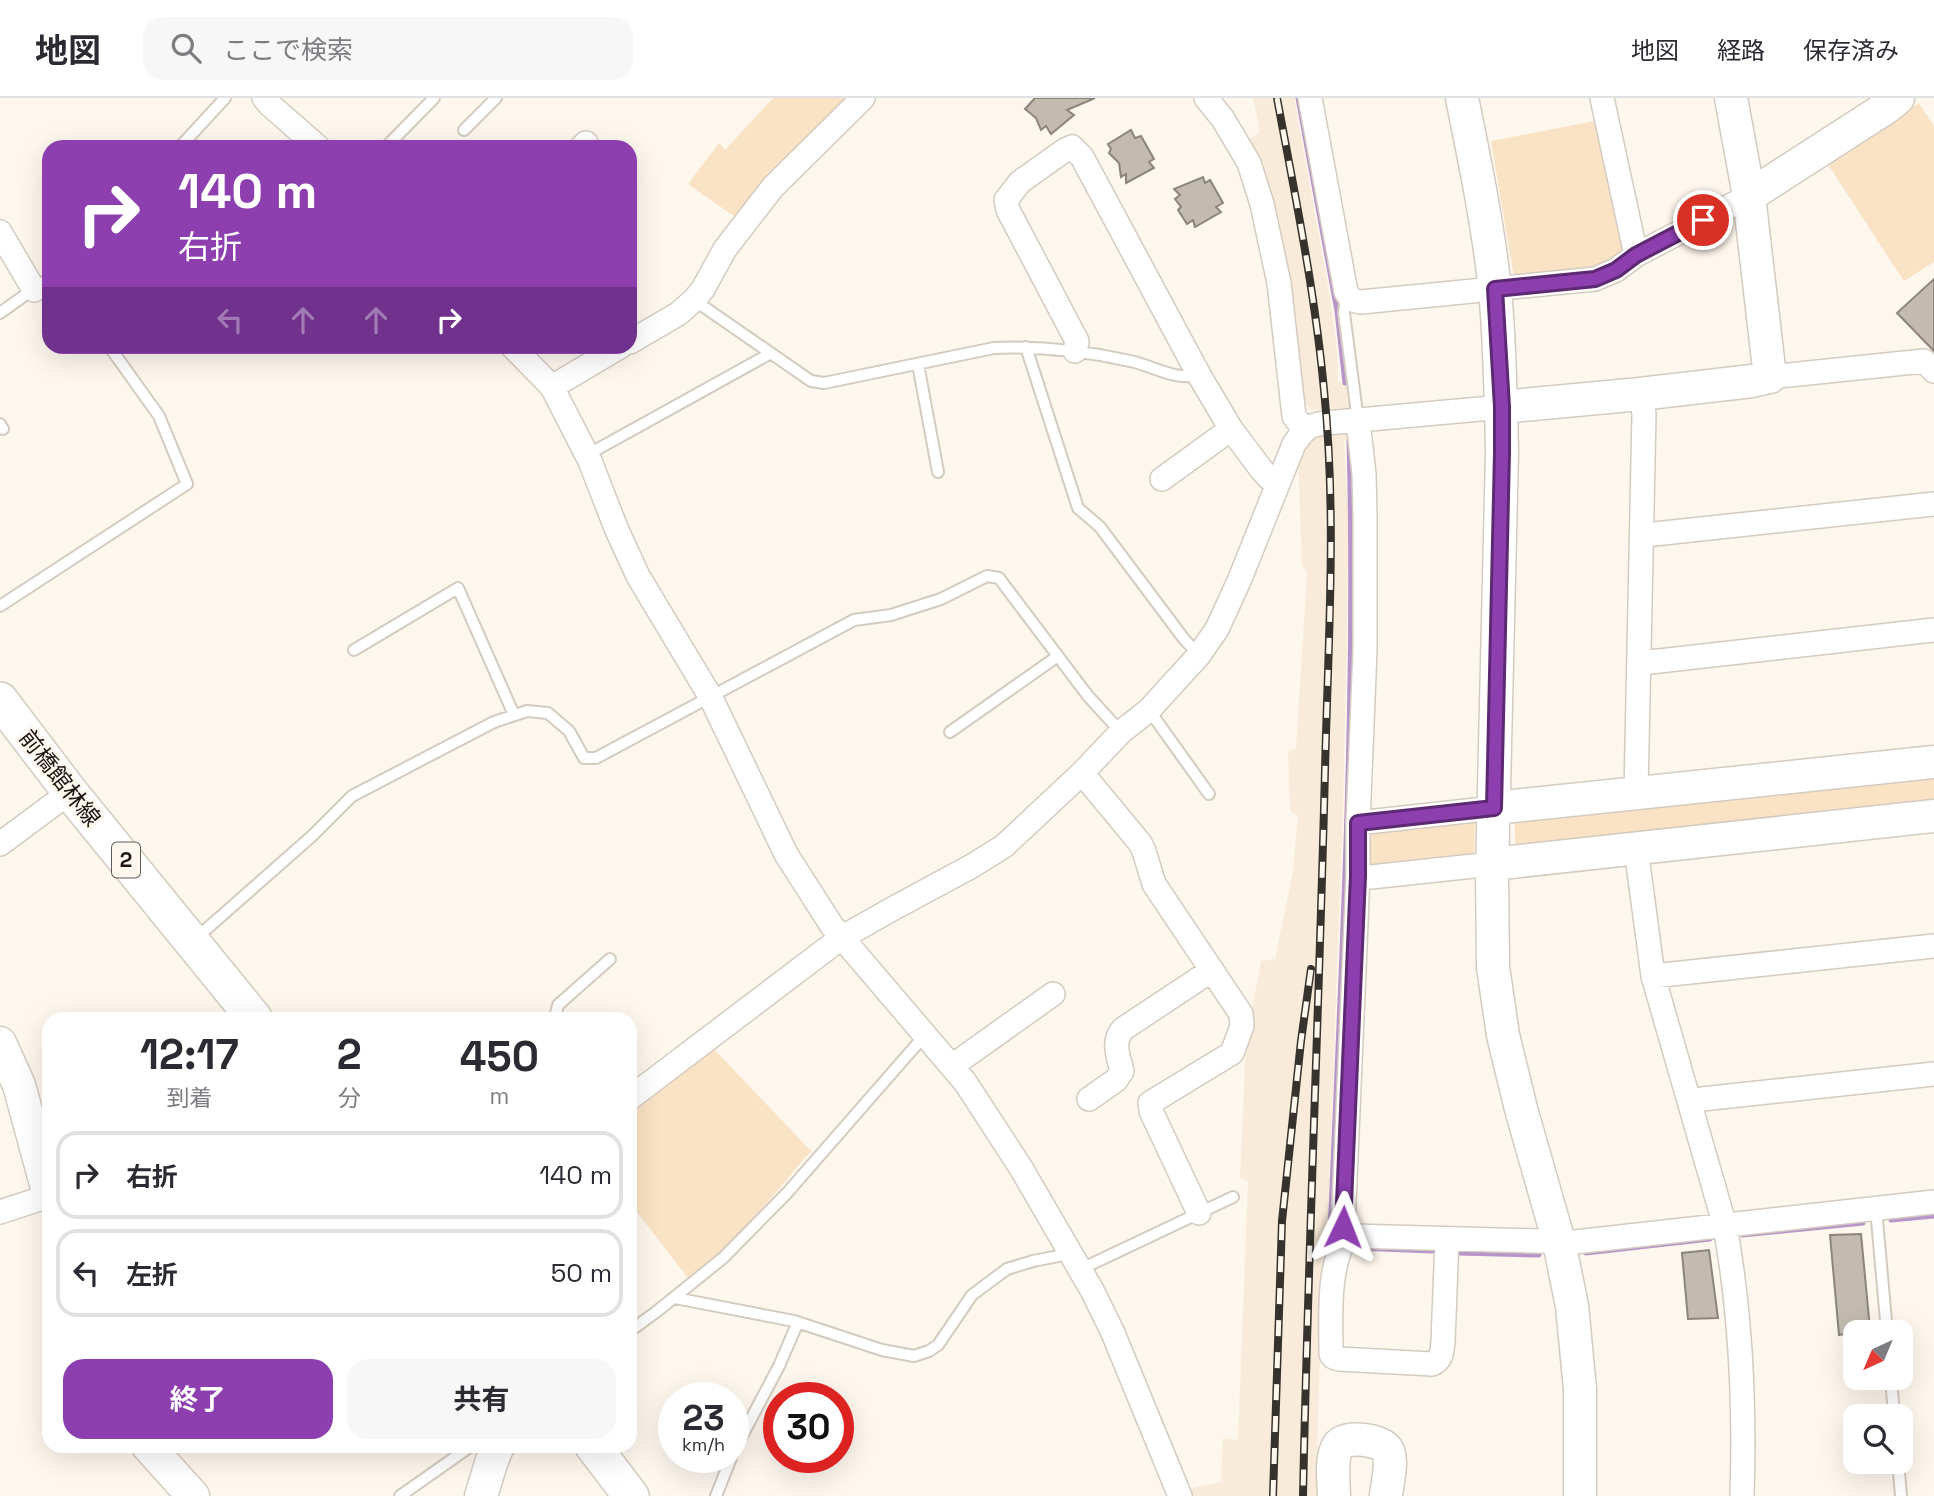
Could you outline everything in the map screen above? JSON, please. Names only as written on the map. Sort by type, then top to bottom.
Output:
[{"type":"main road","name":"前橋館林線","points":[[0,700],[70,792],[249,1012]]},
{"type":"main road","points":[[598,1453],[631,1496]]},
{"type":"street","points":[[264,98],[310,140]]},
{"type":"street","points":[[637,337],[678,314],[694,300],[725,249],[773,187],[863,98]]},
{"type":"street","points":[[1206,98],[1223,119],[1249,163],[1262,204],[1279,283],[1294,416],[1304,430]]},
{"type":"street","points":[[1310,98],[1346,292],[1350,298],[1361,302],[1595,279],[1749,196],[1898,98]]},
{"type":"street","points":[[1462,98],[1495,289],[1502,407],[1492,864],[1493,967],[1503,1035],[1559,1242],[1572,1306],[1581,1418],[1580,1496]]},
{"type":"street","points":[[1602,98],[1636,255]]},
{"type":"street","points":[[1731,98],[1749,196],[1770,377]]},
{"type":"street","points":[[1075,351],[1077,341],[1008,211],[1006,200],[1020,182],[1072,147],[1082,157],[1199,375],[1231,429],[1261,469],[1278,484]]},
{"type":"street","points":[[0,232],[41,284]]},
{"type":"street","points":[[520,354],[552,387],[587,455],[638,576],[710,696],[786,854],[841,938],[965,1082],[1021,1168],[1093,1292],[1113,1333],[1180,1496]]},
{"type":"street","points":[[552,387],[608,354]]},
{"type":"street","points":[[637,1093],[841,938],[1004,846],[1082,774],[1121,732],[1149,710],[1199,655],[1217,629],[1294,444],[1304,430],[1313,425],[1640,394],[1924,361],[1934,371]]},
{"type":"street","points":[[1636,792],[1644,414],[1640,394]]},
{"type":"street","points":[[1358,421],[1366,515],[1365,650],[1343,1227],[1347,1234],[1559,1242],[1934,1202]]},
{"type":"street","points":[[1162,479],[1231,429]]},
{"type":"street","points":[[1642,533],[1654,534],[1934,504]]},
{"type":"street","points":[[1639,662],[1934,630]]},
{"type":"street","points":[[1358,823],[1934,762]]},
{"type":"street","points":[[1082,774],[1140,843],[1154,884],[1241,1014],[1242,1026],[1232,1053],[1150,1103],[1150,1111],[1199,1213]]},
{"type":"street","points":[[0,844],[70,792]]},
{"type":"street","points":[[1358,876],[1371,877],[1934,816]]},
{"type":"street","points":[[1636,849],[1653,976],[1725,1226],[1732,1266],[1739,1337],[1744,1441],[1742,1496]]},
{"type":"street","points":[[1653,976],[1934,946]]},
{"type":"street","points":[[1089,1099],[1116,1080],[1122,1071],[1116,1044],[1123,1029],[1212,970]]},
{"type":"street","points":[[951,1066],[1054,994]]},
{"type":"street","points":[[0,1043],[19,1085],[42,1170]]},
{"type":"street","points":[[1691,1103],[1702,1099],[1934,1074]]},
{"type":"street","points":[[0,1212],[42,1198]]},
{"type":"street","points":[[1347,1234],[1340,1247],[1331,1280],[1331,1354],[1339,1359],[1432,1364],[1438,1361],[1443,1342],[1447,1239]]},
{"type":"street","points":[[1334,1496],[1334,1457],[1338,1445],[1344,1440],[1376,1442],[1388,1451],[1386,1496]]},
{"type":"street","points":[[154,1453],[192,1496]]},
{"type":"street","points":[[481,1496],[495,1453]]},
{"type":"lane","points":[[186,140],[225,98]]},
{"type":"lane","points":[[393,140],[434,98]]},
{"type":"lane","points":[[464,130],[496,98]]},
{"type":"lane","points":[[0,313],[41,284]]},
{"type":"lane","points":[[1350,298],[1345,304],[1344,313],[1358,421]]},
{"type":"lane","points":[[694,300],[811,381],[824,383],[994,348],[1026,347],[1075,351],[1134,362],[1175,376],[1199,375]]},
{"type":"lane","points":[[1026,347],[1078,508],[1100,527],[1199,655]]},
{"type":"lane","points":[[587,455],[771,353]]},
{"type":"lane","points":[[0,606],[187,484],[159,416],[114,354]]},
{"type":"lane","points":[[918,363],[938,472]]},
{"type":"lane","points":[[192,942],[312,836],[352,796],[494,722],[527,711],[548,713],[569,731],[584,758],[597,758],[854,620],[891,615],[941,598],[987,576],[999,578],[1088,696],[1121,732]]},
{"type":"lane","points":[[354,650],[458,588],[514,715]]},
{"type":"lane","points":[[950,732],[1058,656]]},
{"type":"lane","points":[[1149,710],[1209,794]]},
{"type":"lane","points":[[556,1012],[558,1004],[610,959]]},
{"type":"lane","points":[[637,1326],[723,1258],[787,1193],[925,1035]]},
{"type":"lane","points":[[675,1298],[798,1322],[882,1350],[914,1356],[938,1345],[972,1295],[1007,1269],[1032,1261],[1074,1262],[1233,1197]]},
{"type":"lane","points":[[1876,1209],[1886,1320]]},
{"type":"lane","points":[[749,1423],[779,1366],[798,1322]]},
{"type":"lane","points":[[400,1496],[461,1453]]},
{"type":"lane","points":[[716,1496],[725,1473]]},
{"type":"lane","points":[[1899,1474],[1901,1496]]},
{"type":"shaded area","points":[[773,98],[854,98],[738,219],[688,184],[719,143],[725,150]]},
{"type":"shaded area","points":[[1253,98],[1294,98],[1329,291],[1337,349],[1338,381],[1348,385],[1352,408],[1311,410],[1300,398],[1246,142],[1260,131]]},
{"type":"shaded area","points":[[1919,103],[1934,126],[1934,262],[1904,281],[1827,163]]},
{"type":"shaded area","points":[[1600,120],[1624,247],[1605,264],[1591,268],[1558,274],[1514,277],[1491,141]]},
{"type":"shaded area","points":[[1341,431],[1352,439],[1344,440],[1349,524],[1343,811],[1327,1238],[1323,1241],[1316,1496],[1187,1496],[1185,1490],[1221,1482],[1223,1438],[1238,1440],[1248,1181],[1240,1178],[1246,1041],[1261,961],[1275,959],[1293,871],[1298,816],[1290,811],[1288,753],[1296,748],[1307,573],[1302,564],[1298,458],[1310,434]]},
{"type":"shaded area","points":[[1934,767],[1934,809],[1516,856],[1514,813]]},
{"type":"shaded area","points":[[1475,818],[1474,860],[1373,869],[1369,865],[1367,836],[1370,831]]},
{"type":"shaded area","points":[[712,1047],[811,1151],[732,1244],[688,1278],[637,1212],[637,1103]]},
{"type":"building","points":[[1035,98],[1095,98],[1067,110],[1074,115],[1051,134],[1046,126],[1041,130],[1036,118],[1025,109]]},
{"type":"building","points":[[1131,130],[1135,138],[1141,136],[1154,159],[1149,162],[1154,168],[1126,183],[1126,174],[1121,177],[1119,163],[1109,153],[1111,149],[1108,144]]},
{"type":"building","points":[[1203,177],[1205,183],[1210,180],[1223,203],[1216,207],[1221,212],[1195,227],[1193,220],[1187,224],[1178,210],[1181,207],[1175,199],[1180,195],[1174,189]]},
{"type":"building","points":[[1934,279],[1934,351],[1897,313]]},
{"type":"building","points":[[1861,1234],[1869,1320],[1843,1320],[1843,1334],[1839,1335],[1830,1235]]},
{"type":"building","points":[[1709,1250],[1718,1318],[1688,1319],[1682,1253]]},
{"type":"waterway","points":[[1298,98],[1337,311],[1345,383]]},
{"type":"waterway","points":[[1330,1233],[1349,738],[1349,440]]},
{"type":"waterway","points":[[1891,1220],[1934,1216]]},
{"type":"waterway","points":[[1742,1235],[1863,1223]]},
{"type":"waterway","points":[[1586,1253],[1710,1239]]},
{"type":"waterway","points":[[1355,1248],[1433,1251]]},
{"type":"waterway","points":[[1459,1253],[1539,1255]]},
{"type":"railway","points":[[1277,98],[1315,317],[1328,437],[1331,532],[1303,1496]]},
{"type":"railway","points":[[1273,1496],[1282,1221],[1311,969]]},
{"type":"route","points":[[1343,1227],[1358,823],[1494,808],[1502,452],[1495,289],[1595,279],[1616,270],[1636,255],[1703,220]]}]
